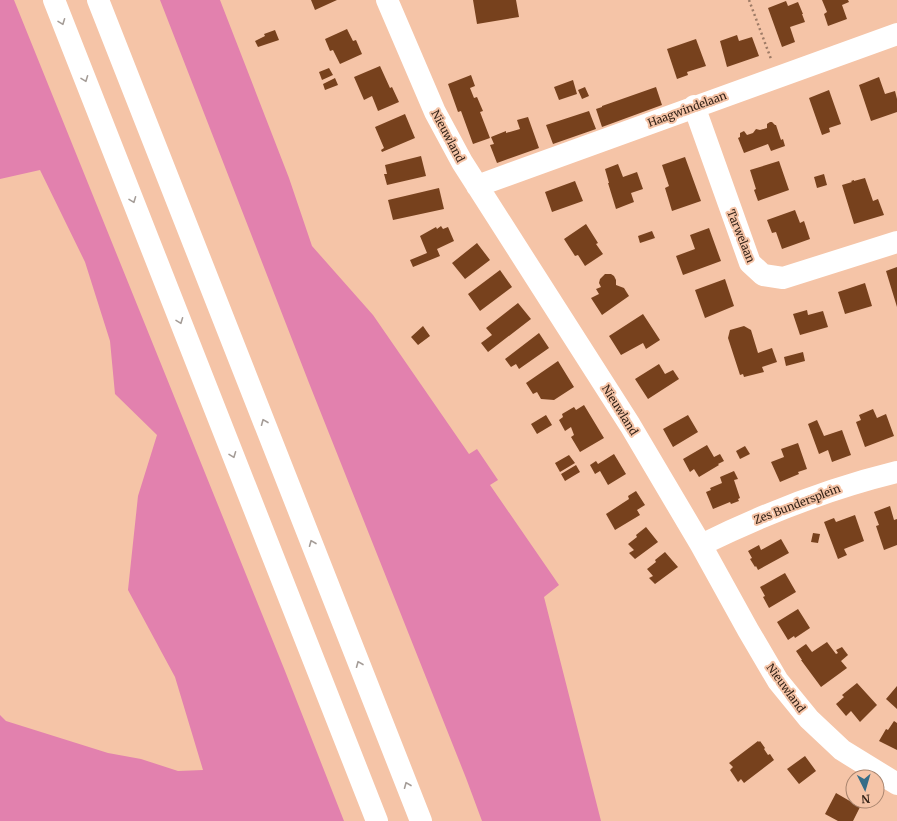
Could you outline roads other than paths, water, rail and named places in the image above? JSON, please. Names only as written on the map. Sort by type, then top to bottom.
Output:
[{"type":"main road","points":[[54,0],[377,821]]},
{"type":"main road","points":[[98,0],[421,821]]},
{"type":"main road","name":"Nieuwland","points":[[386,0],[435,112],[477,186],[630,425],[701,545],[778,681],[809,720],[842,750],[897,784]]},
{"type":"main road","name":"Haagwindelaan","points":[[477,186],[694,106],[897,34]]},
{"type":"main road","name":"Tarwelaan","points":[[694,106],[750,263],[763,275],[783,278],[897,242]]},
{"type":"main road","name":"Zes Bundersplein","points":[[701,545],[736,528],[793,504],[855,482],[897,472]]}]
